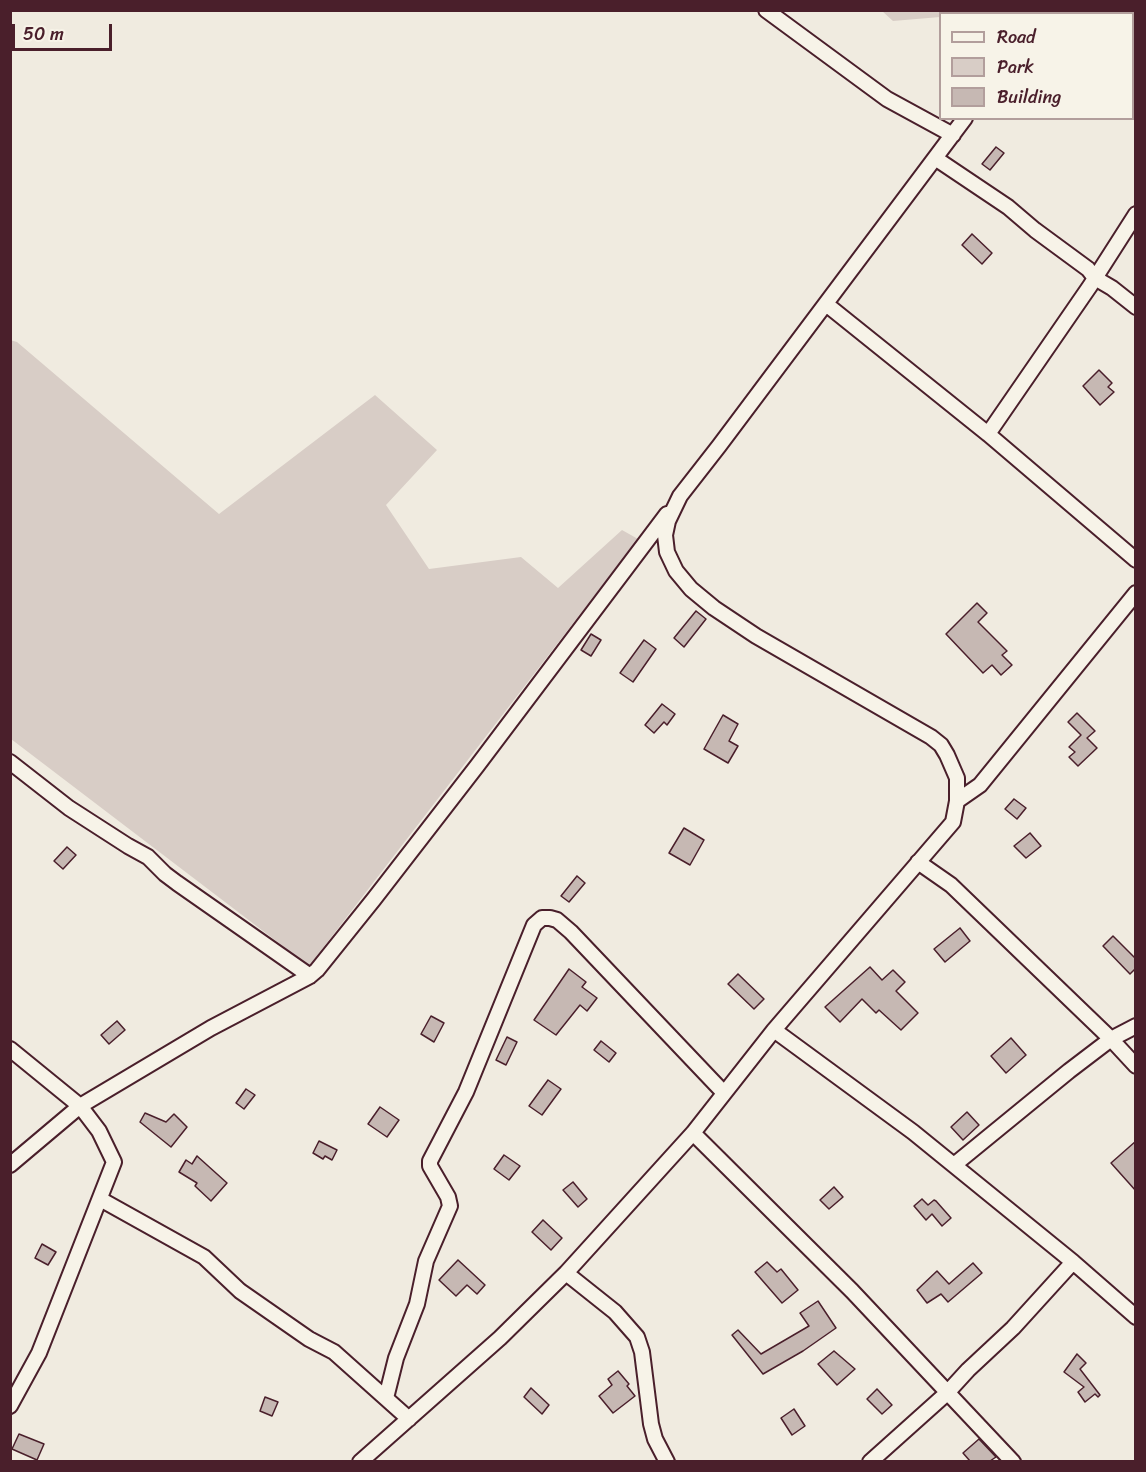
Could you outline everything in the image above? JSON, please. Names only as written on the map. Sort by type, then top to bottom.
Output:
[{"type":"street","points":[[766,10],[887,99],[953,135]]},
{"type":"street","points":[[10,1165],[80,1106],[212,1028],[310,976],[374,899],[964,120]]},
{"type":"street","points":[[935,158],[1008,207],[1035,230],[1088,268],[1095,278],[1136,307]]},
{"type":"street","points":[[988,434],[1136,214]]},
{"type":"street","points":[[826,304],[988,434],[1136,560]]},
{"type":"street","points":[[360,1461],[535,1305],[566,1273],[693,1133],[774,1030],[952,822],[957,801],[957,778],[953,766],[940,745],[931,736],[756,636],[714,608],[691,589],[675,570],[667,552],[665,535],[675,503]]},
{"type":"street","points":[[957,801],[980,785],[1136,593]]},
{"type":"street","points":[[10,762],[69,807],[128,846],[148,856],[177,883],[310,976]]},
{"type":"street","points":[[918,862],[951,885],[1112,1039],[1136,1066]]},
{"type":"street","points":[[386,1398],[396,1358],[417,1304],[426,1261],[450,1206],[448,1197],[430,1166],[430,1161],[466,1092],[534,925],[542,918],[550,918],[557,920],[571,932],[724,1093]]},
{"type":"street","points":[[954,1165],[1020,1110],[1112,1039],[1136,1026]]},
{"type":"street","points":[[774,1030],[913,1132],[1073,1262],[1136,1317]]},
{"type":"street","points":[[10,1050],[80,1106],[99,1131],[114,1162],[39,1353],[11,1404]]},
{"type":"street","points":[[693,1133],[852,1291],[1013,1461]]},
{"type":"street","points":[[100,1198],[204,1257],[240,1291],[309,1339],[334,1352],[409,1419]]},
{"type":"street","points":[[870,1461],[947,1393],[1013,1328],[1073,1262]]},
{"type":"street","points":[[566,1273],[615,1312],[637,1337],[642,1352],[651,1424],[655,1438],[667,1461]]},
{"type":"green space","points":[[882,11],[1038,11],[939,12],[939,17],[893,21]]},
{"type":"green space","points":[[10,340],[17,342],[219,514],[375,395],[437,450],[386,505],[429,569],[521,557],[558,588],[622,530],[638,539],[309,966],[11,739]]},
{"type":"building","points":[[996,147],[1004,153],[990,170],[982,164]]},
{"type":"building","points":[[972,234],[992,253],[982,264],[962,245]]},
{"type":"building","points":[[1099,370],[1112,383],[1108,387],[1114,392],[1100,405],[1083,386]]},
{"type":"building","points":[[977,603],[987,613],[978,622],[1007,651],[1002,655],[1012,665],[1001,675],[992,665],[983,673],[946,634]]},
{"type":"building","points":[[696,611],[706,619],[684,647],[674,638]]},
{"type":"building","points":[[591,634],[601,640],[591,656],[581,650]]},
{"type":"building","points":[[644,640],[656,649],[633,682],[620,673]]},
{"type":"building","points":[[662,704],[675,714],[667,725],[664,722],[654,733],[645,725]]},
{"type":"building","points":[[1077,713],[1095,731],[1087,738],[1097,748],[1078,766],[1069,757],[1075,752],[1069,747],[1081,735],[1068,722]]},
{"type":"building","points":[[723,715],[738,724],[729,741],[738,746],[728,763],[704,749]]},
{"type":"building","points":[[1014,799],[1026,808],[1017,819],[1005,809]]},
{"type":"building","points":[[684,828],[704,840],[690,865],[669,853]]},
{"type":"building","points":[[1030,833],[1041,846],[1026,858],[1014,846]]},
{"type":"building","points":[[67,847],[76,855],[63,869],[54,861]]},
{"type":"building","points":[[577,876],[585,883],[569,902],[561,896]]},
{"type":"building","points":[[960,928],[970,941],[945,962],[934,949]]},
{"type":"building","points":[[1113,936],[1136,959],[1136,968],[1130,974],[1103,946]]},
{"type":"building","points":[[870,967],[882,980],[893,970],[905,982],[896,991],[918,1013],[901,1030],[879,1010],[876,1013],[862,999],[840,1022],[825,1007]]},
{"type":"building","points":[[569,969],[586,982],[582,987],[597,998],[587,1011],[580,1005],[556,1035],[534,1020]]},
{"type":"building","points":[[738,974],[764,999],[754,1009],[728,984]]},
{"type":"building","points":[[431,1016],[444,1023],[434,1042],[421,1034]]},
{"type":"building","points":[[117,1021],[125,1030],[109,1044],[101,1035]]},
{"type":"building","points":[[507,1037],[517,1042],[506,1065],[496,1060]]},
{"type":"building","points":[[1011,1038],[1026,1055],[1006,1073],[991,1056]]},
{"type":"building","points":[[601,1041],[616,1053],[609,1062],[594,1050]]},
{"type":"building","points":[[548,1080],[561,1089],[542,1115],[529,1106]]},
{"type":"building","points":[[246,1089],[255,1095],[244,1109],[236,1103]]},
{"type":"building","points":[[380,1107],[399,1120],[387,1137],[368,1124]]},
{"type":"building","points":[[967,1112],[979,1125],[963,1140],[951,1127]]},
{"type":"building","points":[[145,1113],[166,1122],[174,1114],[187,1127],[171,1147],[140,1122]]},
{"type":"building","points":[[319,1141],[337,1150],[332,1160],[325,1156],[323,1159],[313,1153]]},
{"type":"building","points":[[1136,1141],[1136,1191],[1111,1163]]},
{"type":"building","points":[[504,1155],[520,1166],[509,1180],[494,1169]]},
{"type":"building","points":[[197,1156],[227,1183],[211,1201],[195,1186],[197,1183],[179,1172],[186,1160],[192,1164]]},
{"type":"building","points":[[573,1182],[587,1199],[578,1207],[563,1190]]},
{"type":"building","points":[[834,1187],[843,1197],[829,1209],[820,1200]]},
{"type":"building","points":[[922,1199],[928,1205],[936,1201],[951,1218],[942,1226],[932,1214],[926,1220],[914,1206]]},
{"type":"building","points":[[543,1220],[562,1238],[551,1250],[532,1232]]},
{"type":"building","points":[[42,1244],[56,1252],[48,1265],[35,1258]]},
{"type":"building","points":[[458,1260],[485,1285],[477,1294],[467,1285],[456,1296],[439,1280]]},
{"type":"building","points":[[767,1262],[777,1272],[781,1269],[798,1290],[782,1303],[755,1272]]},
{"type":"building","points":[[973,1263],[982,1273],[948,1302],[941,1294],[927,1303],[917,1290],[937,1271],[949,1284]]},
{"type":"building","points":[[818,1301],[836,1328],[803,1351],[763,1374],[732,1335],[738,1330],[761,1354],[809,1326],[800,1313]]},
{"type":"building","points":[[834,1351],[855,1369],[837,1385],[818,1364]]},
{"type":"building","points":[[1077,1354],[1086,1363],[1080,1369],[1100,1395],[1098,1397],[1095,1394],[1085,1402],[1078,1392],[1084,1387],[1064,1372]]},
{"type":"building","points":[[618,1371],[635,1396],[613,1413],[599,1396],[612,1385],[608,1379]]},
{"type":"building","points":[[531,1388],[549,1405],[542,1414],[524,1397]]},
{"type":"building","points":[[877,1389],[892,1405],[882,1414],[867,1399]]},
{"type":"building","points":[[265,1397],[278,1402],[272,1416],[260,1411]]},
{"type":"building","points":[[794,1409],[805,1426],[792,1435],[781,1418]]},
{"type":"building","points":[[19,1434],[44,1444],[37,1460],[12,1449]]},
{"type":"building","points":[[979,1439],[996,1457],[990,1461],[970,1461],[963,1453]]}]
